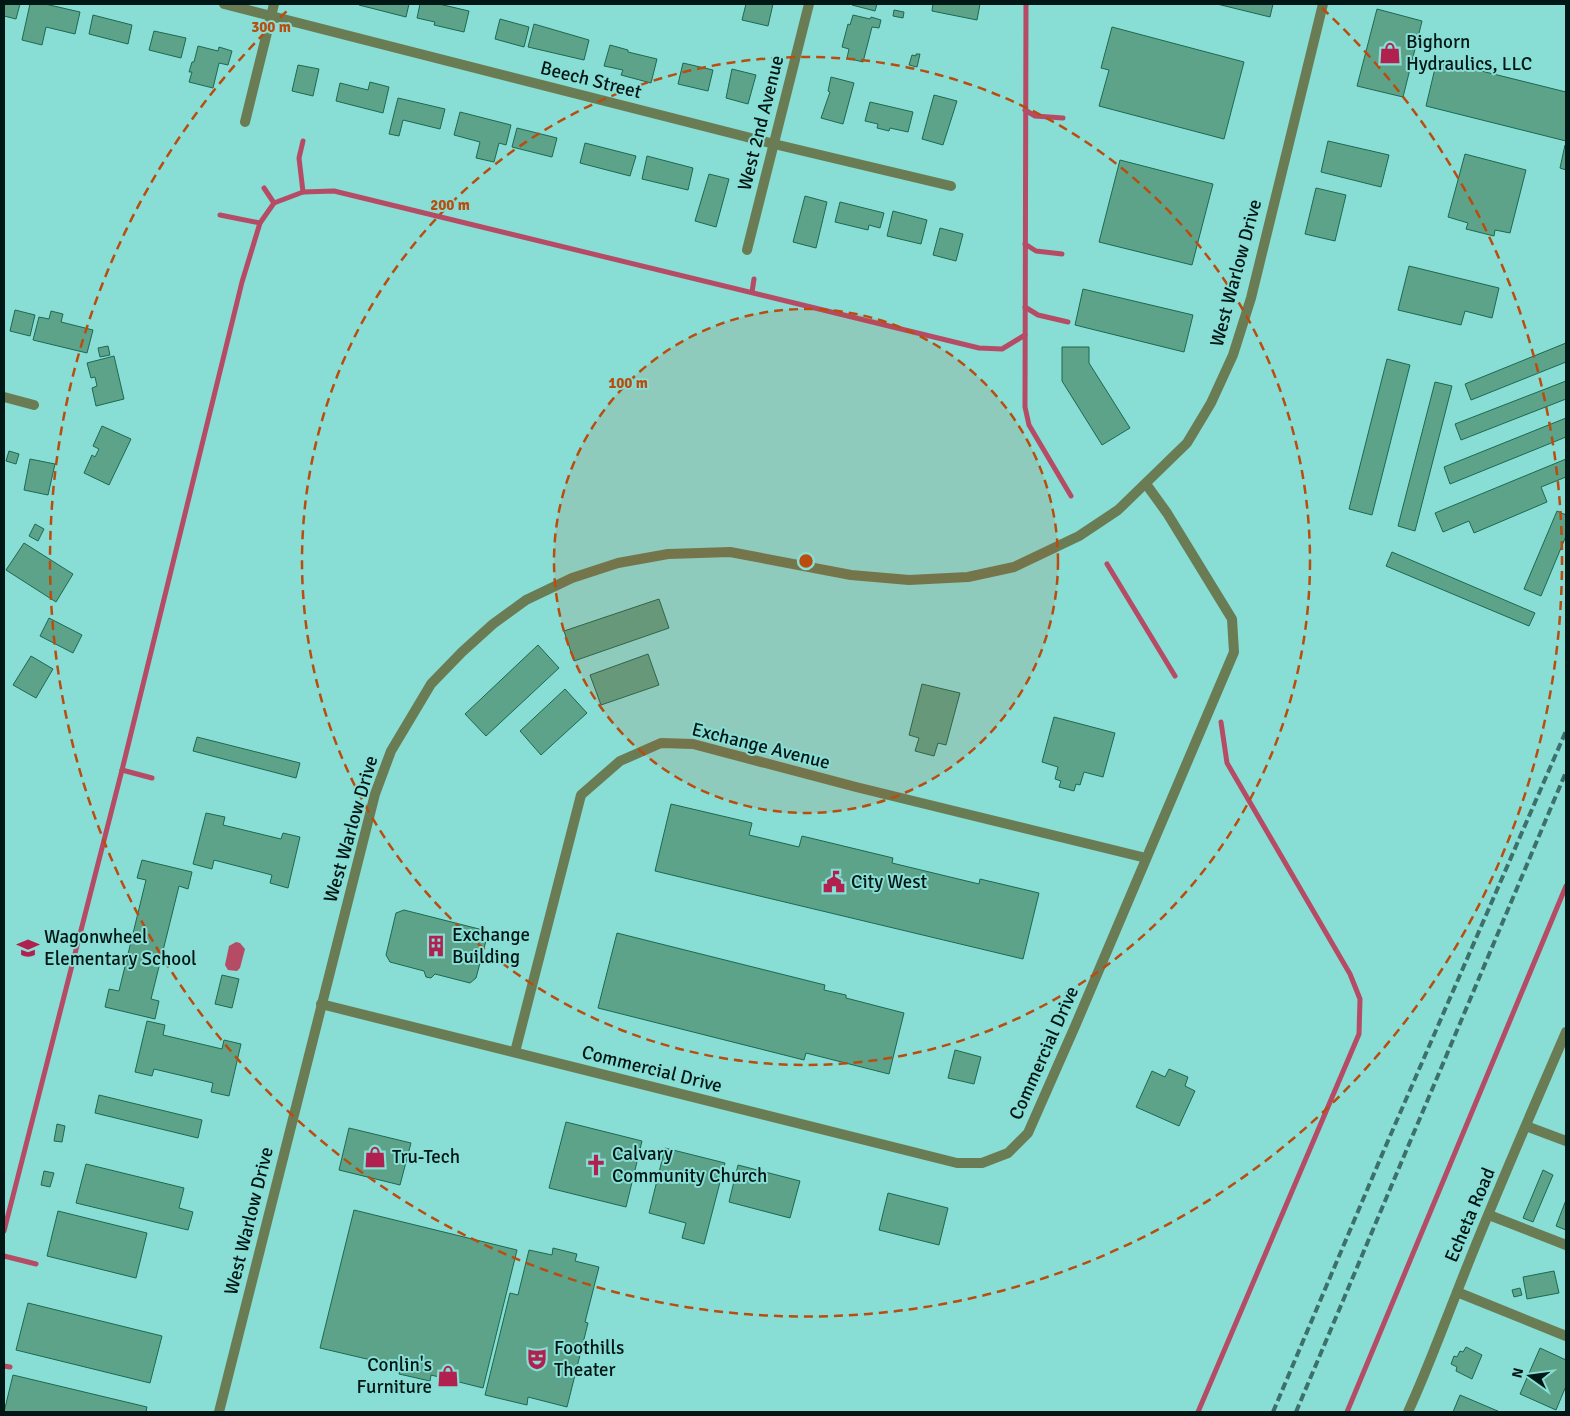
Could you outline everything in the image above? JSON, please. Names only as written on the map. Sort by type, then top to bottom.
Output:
[{"type":"street","name":"Beech Street","points":[[224,4],[774,144],[951,186]]},
{"type":"street","points":[[245,122],[274,4]]},
{"type":"street","name":"West 2nd Avenue","points":[[747,250],[809,4]]},
{"type":"street","name":"West Warlow Drive","points":[[219,1412],[374,794],[391,751],[431,684],[493,624],[526,600],[572,578],[618,563],[668,554],[730,552],[851,575],[909,580],[968,577],[1014,567],[1079,536],[1118,510],[1187,443],[1211,403],[1233,355],[1251,298],[1323,4]]},
{"type":"street","points":[[4,397],[34,405]]},
{"type":"street","name":"Commercial Drive","points":[[321,1004],[956,1163],[982,1163],[1008,1153],[1028,1133],[1234,652],[1232,619],[1167,513],[1146,484]]},
{"type":"street","name":"Exchange Avenue","points":[[515,1052],[581,795],[620,761],[661,743],[693,744],[856,787],[1146,858]]},
{"type":"street","name":"Echeta Road","points":[[1408,1412],[1428,1369],[1456,1292],[1565,1039]]},
{"type":"street","points":[[1526,1126],[1566,1142]]},
{"type":"street","points":[[1489,1214],[1566,1245]]},
{"type":"street","points":[[1456,1292],[1566,1336]]},
{"type":"shaded area","points":[[236,942],[240,943],[245,949],[240,968],[237,971],[228,970],[225,965],[229,946]]},
{"type":"building","points":[[4,4],[20,4],[16,19],[4,16]]},
{"type":"building","points":[[30,4],[45,4],[80,12],[75,34],[46,27],[42,45],[22,40]]},
{"type":"building","points":[[360,4],[409,4],[406,17]]},
{"type":"building","points":[[420,4],[439,4],[469,11],[464,32],[434,25],[435,22],[417,18]]},
{"type":"building","points":[[746,4],[773,4],[768,26],[742,20]]},
{"type":"building","points":[[852,4],[877,4],[875,11]]},
{"type":"building","points":[[933,4],[980,4],[977,20],[932,11]]},
{"type":"building","points":[[1217,4],[1273,4],[1270,17]]},
{"type":"building","name":"Bighorn Hydraulics, LLC","points":[[1377,9],[1422,21],[1403,97],[1357,86]]},
{"type":"building","points":[[894,10],[904,12],[903,18],[893,16]]},
{"type":"building","points":[[93,15],[132,25],[128,44],[89,34]]},
{"type":"building","points":[[853,15],[881,20],[879,28],[872,27],[863,62],[847,58],[849,49],[842,47],[848,24],[850,25]]},
{"type":"building","points":[[500,19],[529,27],[524,47],[495,39]]},
{"type":"building","points":[[534,24],[589,40],[584,60],[528,47]]},
{"type":"building","points":[[1112,27],[1244,62],[1224,139],[1099,106],[1109,70],[1101,68]]},
{"type":"building","points":[[154,31],[186,38],[181,58],[149,50]]},
{"type":"building","points":[[610,45],[628,50],[628,52],[657,59],[651,83],[621,75],[623,70],[604,66]]},
{"type":"building","points":[[198,46],[218,51],[219,47],[232,51],[228,65],[219,63],[213,88],[189,82],[192,72],[189,72]]},
{"type":"building","points":[[916,54],[920,54],[917,67],[909,65],[912,55],[916,56]]},
{"type":"building","points":[[1437,60],[1566,92],[1566,141],[1426,106]]},
{"type":"building","points":[[683,63],[713,70],[708,91],[678,84]]},
{"type":"building","points":[[298,65],[319,69],[313,96],[292,91]]},
{"type":"building","points":[[732,69],[756,75],[748,104],[726,98]]},
{"type":"building","points":[[831,77],[854,83],[843,124],[821,118],[830,92],[828,91]]},
{"type":"building","points":[[370,82],[389,87],[383,113],[336,101],[340,83],[368,90]]},
{"type":"building","points":[[934,95],[957,101],[943,145],[922,139]]},
{"type":"building","points":[[398,98],[445,109],[440,129],[403,120],[399,136],[389,134]]},
{"type":"building","points":[[870,102],[913,112],[908,132],[890,128],[889,131],[877,128],[878,124],[865,121]]},
{"type":"building","points":[[460,112],[511,125],[506,145],[499,143],[494,162],[476,158],[480,142],[454,135]]},
{"type":"building","points":[[517,128],[557,138],[552,157],[512,147]]},
{"type":"building","points":[[1328,141],[1389,155],[1381,187],[1321,172]]},
{"type":"building","points":[[585,143],[636,156],[630,176],[580,163]]},
{"type":"building","points":[[1566,145],[1566,170],[1560,168]]},
{"type":"building","points":[[1465,154],[1526,170],[1510,233],[1495,230],[1494,236],[1466,229],[1468,223],[1448,217]]},
{"type":"building","points":[[647,156],[693,168],[688,190],[642,179]]},
{"type":"building","points":[[1120,160],[1213,184],[1192,265],[1099,242]]},
{"type":"building","points":[[709,174],[729,179],[716,227],[695,221]]},
{"type":"building","points":[[1316,188],[1346,195],[1335,241],[1305,234]]},
{"type":"building","points":[[805,196],[827,202],[816,248],[793,242]]},
{"type":"building","points":[[840,202],[884,213],[880,228],[869,225],[868,230],[835,222]]},
{"type":"building","points":[[893,211],[927,220],[921,244],[887,236]]},
{"type":"building","points":[[940,228],[963,234],[956,261],[933,255]]},
{"type":"building","points":[[1409,266],[1499,288],[1492,318],[1465,311],[1461,325],[1398,310]]},
{"type":"building","points":[[1083,289],[1193,315],[1184,352],[1075,325]]},
{"type":"building","points":[[15,310],[35,315],[30,336],[10,331]]},
{"type":"building","points":[[51,311],[63,314],[61,322],[93,330],[87,353],[33,340],[39,317],[49,319]]},
{"type":"building","points":[[1566,343],[1566,362],[1471,400],[1465,384]]},
{"type":"building","points":[[108,346],[110,355],[100,357],[98,348]]},
{"type":"building","points":[[1062,347],[1089,347],[1089,363],[1130,428],[1102,445],[1062,381]]},
{"type":"building","points":[[114,356],[124,399],[96,406],[92,388],[97,386],[95,377],[91,378],[87,363]]},
{"type":"building","points":[[1387,359],[1410,365],[1372,515],[1349,509]]},
{"type":"building","points":[[1566,381],[1566,399],[1461,440],[1455,424]]},
{"type":"building","points":[[1435,382],[1452,386],[1415,531],[1398,526]]},
{"type":"building","points":[[1566,418],[1566,437],[1450,484],[1444,467]]},
{"type":"building","points":[[102,426],[131,439],[109,485],[84,473],[92,455],[95,457],[99,449],[93,446]]},
{"type":"building","points":[[9,451],[19,454],[16,464],[6,461]]},
{"type":"building","points":[[30,459],[55,464],[48,495],[24,490]]},
{"type":"building","points":[[1566,459],[1566,477],[1541,487],[1547,502],[1474,533],[1469,521],[1443,532],[1435,513]]},
{"type":"building","points":[[1557,511],[1566,515],[1566,536],[1541,596],[1524,589]]},
{"type":"building","points":[[35,524],[44,529],[38,541],[29,536]]},
{"type":"building","points":[[24,543],[73,574],[56,602],[6,570]]},
{"type":"building","points":[[1392,552],[1535,613],[1529,626],[1386,566]]},
{"type":"building","points":[[659,599],[669,628],[574,661],[564,631]]},
{"type":"building","points":[[49,618],[82,635],[73,653],[40,636]]},
{"type":"building","points":[[538,645],[559,668],[486,736],[465,714]]},
{"type":"building","points":[[648,654],[659,685],[601,705],[590,675]]},
{"type":"building","points":[[31,656],[53,669],[36,698],[13,685]]},
{"type":"building","points":[[922,684],[960,693],[946,745],[938,743],[934,756],[915,751],[919,738],[909,735]]},
{"type":"building","points":[[565,689],[587,713],[541,755],[520,731]]},
{"type":"building","points":[[1054,717],[1115,733],[1103,777],[1084,772],[1080,785],[1076,784],[1074,791],[1059,787],[1061,781],[1055,779],[1058,767],[1042,762]]},
{"type":"building","points":[[197,737],[300,763],[296,778],[193,751]]},
{"type":"building","name":"City West","points":[[671,804],[752,823],[749,835],[799,847],[802,836],[893,858],[892,863],[979,884],[980,879],[1039,893],[1023,959],[655,871]]},
{"type":"building","points":[[206,813],[225,817],[223,825],[281,839],[283,833],[300,837],[288,888],[270,883],[272,875],[214,860],[212,869],[193,864]]},
{"type":"building","points":[[142,860],[192,872],[188,889],[179,886],[151,999],[159,1001],[155,1019],[105,1007],[109,989],[119,991],[146,880],[137,878]]},
{"type":"building","name":"Exchange Building","points":[[404,910],[483,930],[487,937],[476,978],[470,983],[435,974],[431,978],[426,977],[424,971],[390,962],[386,955],[396,913]]},
{"type":"building","points":[[617,933],[825,985],[824,990],[846,995],[846,998],[904,1013],[889,1074],[806,1053],[804,1060],[598,1008]]},
{"type":"building","points":[[222,975],[239,979],[232,1008],[215,1004]]},
{"type":"building","points":[[147,1021],[165,1025],[163,1035],[222,1049],[224,1040],[241,1044],[229,1096],[211,1092],[213,1083],[154,1069],[152,1076],[135,1072]]},
{"type":"building","points":[[955,1050],[981,1057],[974,1084],[948,1078]]},
{"type":"building","points":[[1169,1069],[1188,1077],[1185,1086],[1195,1091],[1179,1126],[1136,1107],[1152,1071],[1165,1077]]},
{"type":"building","points":[[99,1095],[202,1120],[198,1138],[95,1113]]},
{"type":"building","name":"Calvary Community Church","points":[[566,1122],[642,1141],[626,1207],[549,1188]]},
{"type":"building","points":[[57,1124],[65,1126],[62,1142],[54,1141]]},
{"type":"building","name":"Tru-Tech","points":[[349,1128],[411,1143],[400,1185],[339,1170]]},
{"type":"building","points":[[665,1148],[725,1163],[704,1244],[682,1238],[686,1223],[649,1213]]},
{"type":"building","points":[[86,1164],[184,1188],[179,1208],[193,1212],[188,1230],[76,1203]]},
{"type":"building","points":[[738,1165],[800,1181],[790,1218],[729,1202]]},
{"type":"building","points":[[1543,1170],[1553,1175],[1533,1222],[1523,1218]]},
{"type":"building","points":[[44,1171],[54,1173],[50,1187],[41,1185]]},
{"type":"building","points":[[888,1193],[948,1208],[939,1245],[879,1230]]},
{"type":"building","points":[[1566,1200],[1566,1230],[1556,1226]]},
{"type":"building","points":[[354,1210],[517,1250],[483,1388],[431,1375],[430,1381],[399,1374],[401,1367],[320,1348]]},
{"type":"building","points":[[58,1211],[147,1233],[136,1278],[47,1256]]},
{"type":"building","name":"Foothills Theater","points":[[553,1248],[577,1254],[575,1261],[599,1267],[585,1322],[588,1323],[567,1407],[528,1397],[527,1405],[485,1395],[510,1293],[518,1295],[529,1250],[552,1255]]},
{"type":"building","points":[[1554,1271],[1559,1293],[1527,1299],[1523,1277]]},
{"type":"building","points":[[1520,1288],[1522,1295],[1514,1297],[1512,1290]]},
{"type":"building","points":[[28,1303],[162,1336],[150,1383],[16,1350]]},
{"type":"building","points":[[1466,1347],[1482,1355],[1472,1379],[1456,1371],[1457,1367],[1451,1364],[1454,1356],[1457,1357],[1460,1351],[1463,1352]]},
{"type":"building","points":[[1540,1348],[1566,1360],[1566,1386],[1556,1410],[1520,1394]]},
{"type":"building","points":[[13,1375],[147,1407],[146,1412],[4,1412]]},
{"type":"building","points":[[1460,1395],[1500,1412],[1453,1412]]},
{"type":"waterway","points":[[1026,4],[1025,407],[1029,425],[1071,496]]},
{"type":"waterway","points":[[1025,110],[1035,116],[1063,118]]},
{"type":"waterway","points":[[303,141],[299,158],[303,192]]},
{"type":"waterway","points":[[264,188],[274,203]]},
{"type":"waterway","points":[[4,1231],[122,770],[242,282],[260,223],[274,203],[303,192],[334,191],[979,348],[1002,349],[1025,335]]},
{"type":"waterway","points":[[220,215],[260,223]]},
{"type":"waterway","points":[[1025,244],[1036,251],[1062,254]]},
{"type":"waterway","points":[[752,292],[754,279]]},
{"type":"waterway","points":[[1025,307],[1038,315],[1068,322]]},
{"type":"waterway","points":[[1107,564],[1175,676]]},
{"type":"waterway","points":[[1198,1412],[1359,1034],[1360,999],[1350,974],[1227,763],[1221,722]]},
{"type":"waterway","points":[[122,770],[152,778]]},
{"type":"waterway","points":[[1347,1412],[1566,886]]},
{"type":"waterway","points":[[4,1256],[36,1264]]},
{"type":"waterway","points":[[4,1366],[10,1367]]},
{"type":"railway","points":[[1273,1412],[1384,1150],[1566,731]]},
{"type":"railway","points":[[1296,1412],[1566,772]]},
{"type":"place","name":"Bighorn Hydraulics, LLC","points":[[1390,53]]},
{"type":"place","name":"City West","points":[[834,882]]},
{"type":"place","name":"Exchange Building","points":[[436,946]]},
{"type":"place","name":"Wagonwheel Elementary School","points":[[28,948]]},
{"type":"place","name":"Tru-Tech","points":[[375,1157]]},
{"type":"place","name":"Calvary Community Church","points":[[596,1165]]},
{"type":"place","name":"Foothills Theater","points":[[537,1359]]},
{"type":"place","name":"Conlin's Furniture","points":[[448,1376]]}]
